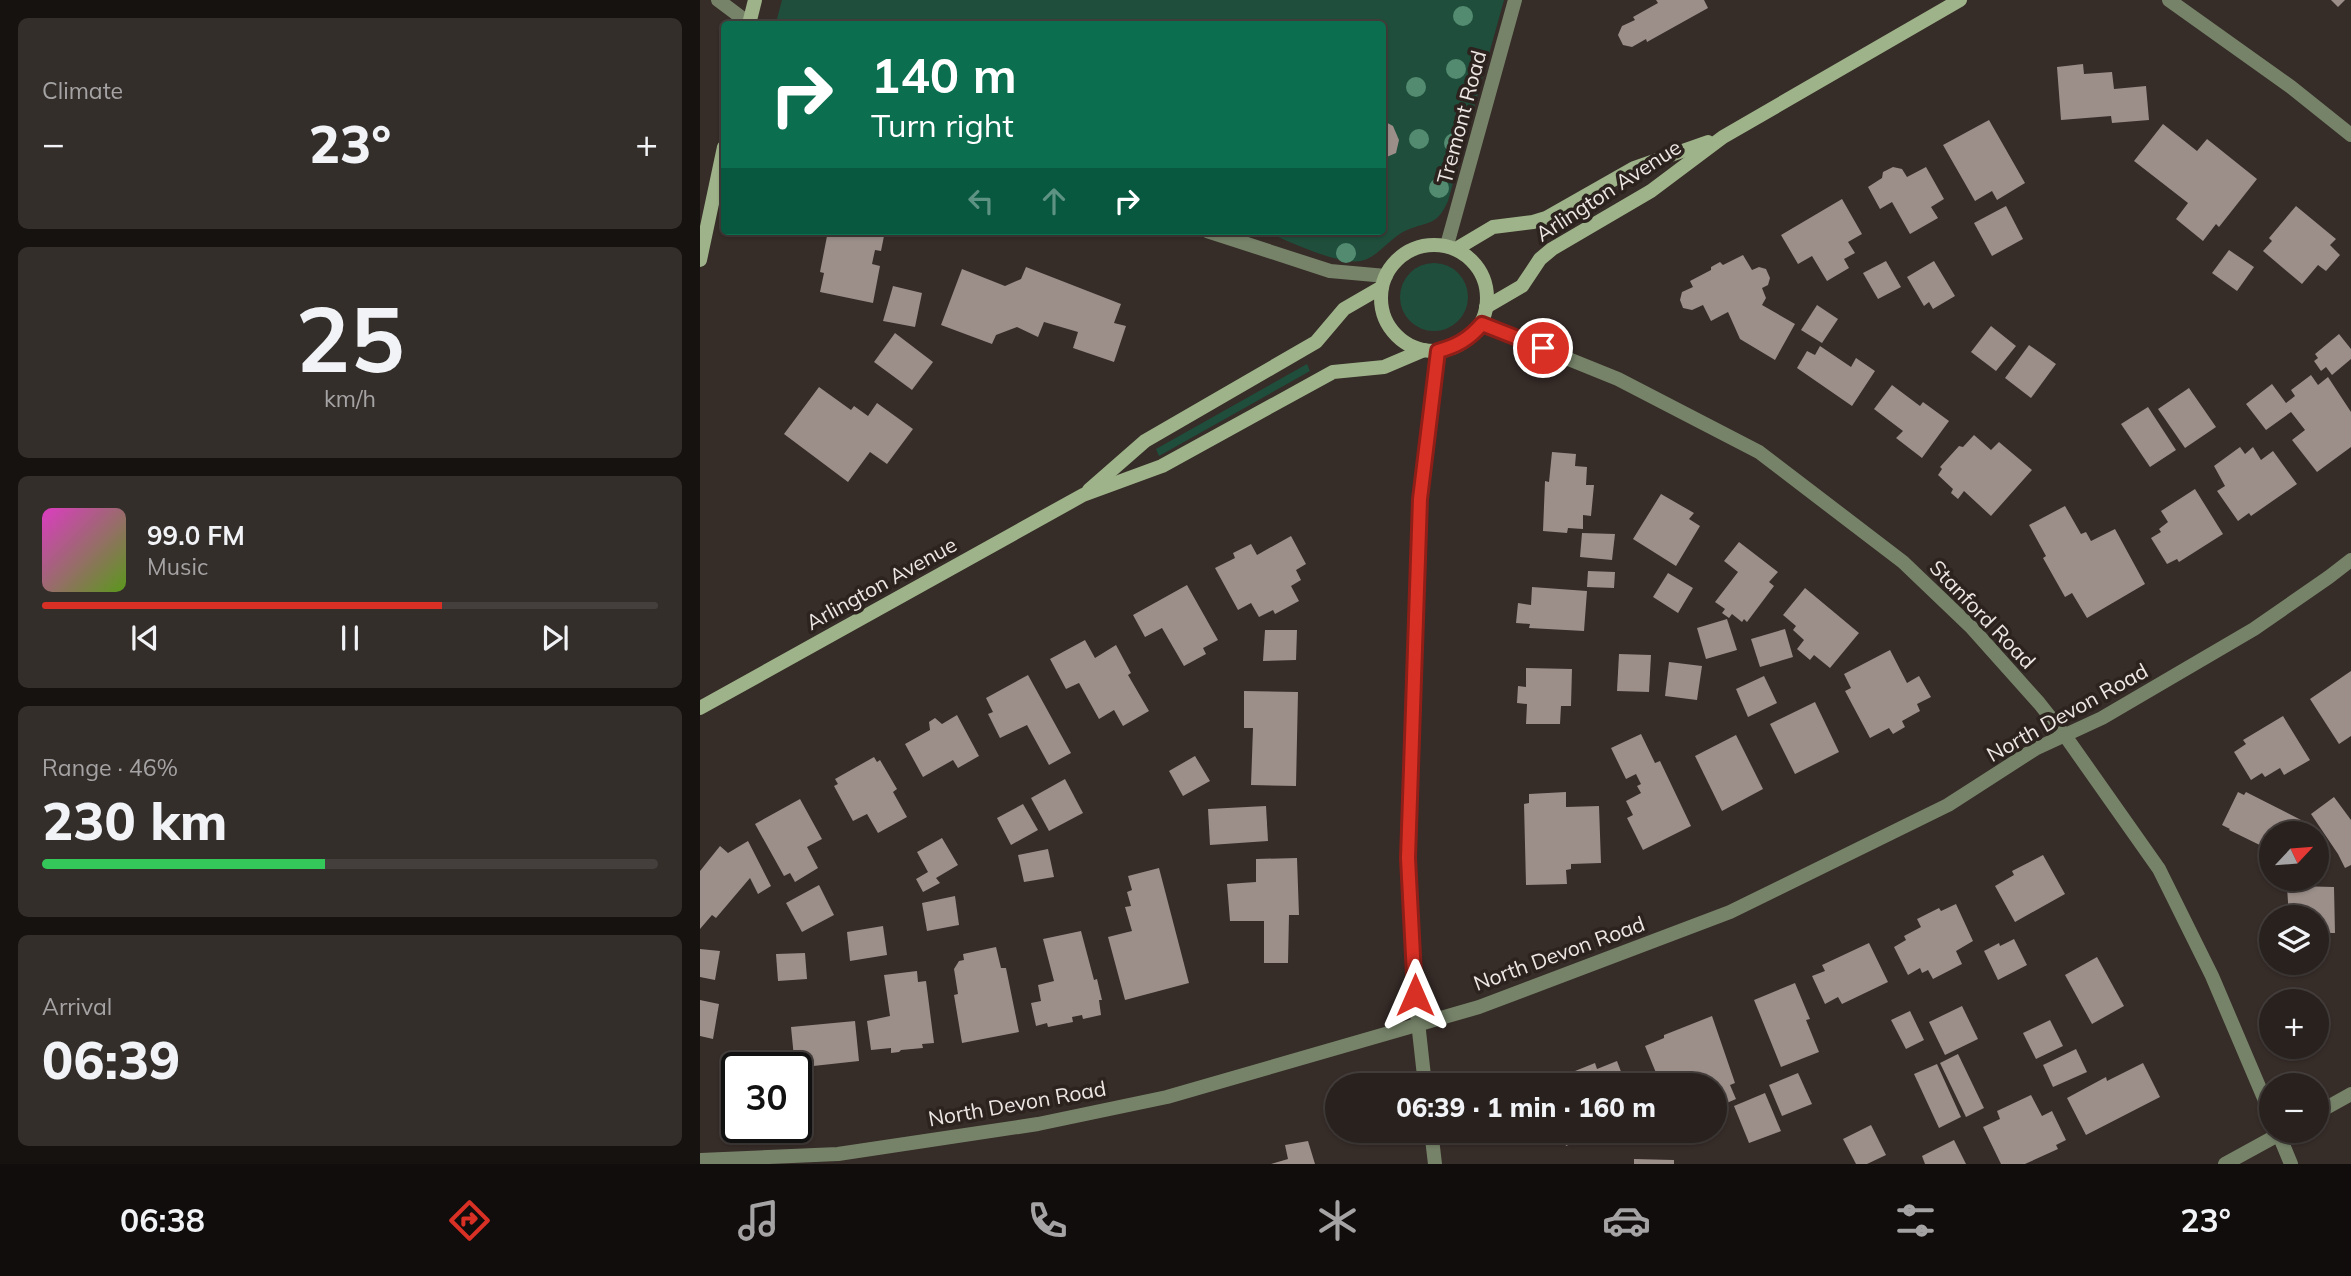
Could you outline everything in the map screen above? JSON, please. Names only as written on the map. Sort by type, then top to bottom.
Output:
[{"type":"street","points":[[718,0],[745,21]]},
{"type":"street","points":[[750,21],[755,0]]},
{"type":"street","name":"Tremont Road","points":[[1451,247],[1515,0]]},
{"type":"street","name":"Arlington Avenue","points":[[1486,307],[1522,286],[1540,259],[1552,249],[1651,191],[1723,137],[1961,0]]},
{"type":"street","points":[[2169,0],[2291,87],[2351,135]]},
{"type":"street","name":"Arlington Avenue","points":[[1451,247],[1493,227],[1546,218],[1634,168],[1723,137]]},
{"type":"street","points":[[700,260],[721,161]]},
{"type":"street","points":[[1219,235],[1330,271],[1384,281]]},
{"type":"street","points":[[1425,245],[1451,247],[1471,259],[1481,273],[1487,290],[1486,307],[1482,324],[1470,337],[1456,346],[1431,350],[1398,337],[1389,325],[1380,300],[1384,281],[1397,259],[1410,250],[1425,245]]},
{"type":"street","name":"Arlington Avenue","points":[[1083,495],[1145,441],[1316,342],[1344,309],[1384,281]]},
{"type":"street","name":"Stanford Road","points":[[1482,324],[1618,379],[1759,452],[1903,562],[1972,628],[2066,737],[2159,869],[2212,976],[2259,1086]]},
{"type":"street","points":[[1424,1073],[1418,1025],[1408,858],[1420,499],[1431,350]]},
{"type":"street","name":"Arlington Avenue","points":[[700,708],[1083,495],[1162,466],[1333,372],[1384,367],[1431,350]]},
{"type":"street","name":"North Devon Road","points":[[700,1160],[838,1154],[1038,1124],[1167,1097],[1479,1007],[1730,912],[1948,805],[2035,749],[2066,737],[2102,718],[2255,629],[2351,559]]},
{"type":"street","points":[[2329,1107],[2351,1094]]},
{"type":"street","points":[[1433,1143],[1436,1164]]},
{"type":"street","points":[[2225,1164],[2262,1143]]},
{"type":"street","points":[[2284,1143],[2291,1164]]},
{"type":"green space","points":[[782,0],[1504,0],[1444,209],[1432,222],[1401,233],[1372,256],[1357,261],[1331,257],[1273,235],[1386,235],[1386,21],[777,19]]},
{"type":"green space","points":[[1434,263],[1447,266],[1458,273],[1465,284],[1468,297],[1465,310],[1458,321],[1447,328],[1434,331],[1421,328],[1410,321],[1403,310],[1400,297],[1403,284],[1410,273],[1421,266]]},
{"type":"green space","points":[[1307,364],[1310,371],[1159,456],[1156,449]]},
{"type":"building","points":[[1656,0],[1704,0],[1708,8],[1647,42],[1646,39],[1632,47],[1623,45],[1618,35],[1622,26],[1658,3]]},
{"type":"building","points":[[2331,0],[2345,0],[2338,7]]},
{"type":"building","points":[[2083,64],[2084,74],[2112,72],[2114,89],[2146,86],[2149,120],[2112,123],[2111,116],[2061,120],[2057,67]]},
{"type":"building","points":[[1989,120],[2025,183],[1997,200],[1992,191],[1975,201],[1943,145]]},
{"type":"building","points":[[1386,122],[1393,126],[1399,140],[1396,153],[1386,157]]},
{"type":"building","points":[[2163,124],[2197,151],[2207,139],[2257,179],[2219,227],[2216,224],[2203,241],[2176,219],[2188,203],[2134,161]]},
{"type":"building","points":[[1893,167],[1902,169],[1907,177],[1926,167],[1944,199],[1931,207],[1938,218],[1910,234],[1892,202],[1880,209],[1868,187],[1882,178],[1883,172]]},
{"type":"building","points":[[1842,199],[1862,234],[1848,242],[1855,253],[1844,259],[1849,268],[1827,281],[1812,256],[1798,264],[1781,235]]},
{"type":"building","points":[[2006,206],[2023,239],[1992,256],[1974,223]]},
{"type":"building","points":[[2296,206],[2336,239],[2330,245],[2340,255],[2326,271],[2318,265],[2302,284],[2263,251],[2272,241],[2269,238]]},
{"type":"building","points":[[827,235],[884,235],[881,251],[875,250],[872,264],[880,266],[873,303],[820,292],[824,273],[820,272]]},
{"type":"building","points":[[2229,250],[2254,267],[2237,291],[2212,273]]},
{"type":"building","points":[[1743,255],[1752,270],[1759,267],[1766,269],[1770,278],[1768,285],[1762,288],[1766,298],[1762,305],[1795,324],[1775,360],[1740,339],[1728,312],[1711,321],[1703,305],[1692,310],[1683,308],[1680,300],[1682,292],[1693,287],[1690,281],[1720,262],[1723,265]]},
{"type":"building","points":[[1886,261],[1901,287],[1878,299],[1863,273]]},
{"type":"building","points":[[1934,261],[1955,296],[1933,309],[1929,302],[1924,306],[1907,277]]},
{"type":"building","points":[[1026,267],[1121,304],[1114,323],[1126,326],[1114,362],[1073,348],[1078,332],[1044,322],[1038,337],[1017,327],[996,335],[992,344],[941,325],[962,269],[1005,286],[1021,279]]},
{"type":"building","points":[[893,286],[922,293],[915,327],[883,321]]},
{"type":"building","points":[[1817,305],[1838,319],[1822,343],[1801,330]]},
{"type":"building","points":[[1991,326],[2016,346],[1996,371],[1971,352]]},
{"type":"building","points":[[895,333],[933,362],[912,390],[874,362]]},
{"type":"building","points":[[2339,334],[2351,349],[2351,359],[2332,375],[2326,367],[2321,371],[2314,361],[2318,358],[2315,354]]},
{"type":"building","points":[[2029,345],[2056,364],[2031,398],[2005,378]]},
{"type":"building","points":[[1820,346],[1851,367],[1856,358],[1875,371],[1852,406],[1797,368],[1807,351],[1815,355]]},
{"type":"building","points":[[2311,375],[2318,385],[2328,377],[2351,412],[2351,447],[2317,472],[2292,440],[2305,430],[2291,412],[2266,430],[2246,404],[2272,384],[2286,403],[2295,396],[2291,390]]},
{"type":"building","points":[[1892,385],[1920,406],[1923,402],[1949,421],[1922,458],[1896,438],[1903,431],[1874,409]]},
{"type":"building","points":[[819,387],[851,410],[854,406],[868,416],[877,403],[913,429],[887,464],[870,452],[848,482],[784,434]]},
{"type":"building","points":[[2189,388],[2216,427],[2185,448],[2158,409]]},
{"type":"building","points":[[2148,407],[2176,450],[2150,467],[2121,424]]},
{"type":"building","points":[[1974,435],[1991,450],[1999,442],[2032,470],[1991,516],[1964,491],[1958,499],[1951,493],[1953,489],[1938,475],[1942,469],[1940,467],[1959,446],[1963,447]]},
{"type":"building","points":[[2240,447],[2245,454],[2253,447],[2261,460],[2273,451],[2297,484],[2251,516],[2249,513],[2238,521],[2217,491],[2225,486],[2214,466]]},
{"type":"building","points":[[1552,452],[1576,454],[1575,466],[1587,467],[1586,485],[1594,485],[1591,516],[1583,515],[1583,529],[1568,528],[1567,533],[1543,531],[1545,481],[1549,482]]},
{"type":"building","points":[[2195,489],[2223,534],[2179,562],[2177,559],[2167,564],[2151,538],[2161,532],[2159,529],[2168,522],[2161,511]]},
{"type":"building","points":[[1661,494],[1694,513],[1689,519],[1700,526],[1676,566],[1633,539]]},
{"type":"building","points":[[2065,506],[2081,534],[2086,532],[2091,541],[2115,529],[2145,584],[2087,618],[2072,593],[2065,597],[2043,558],[2046,556],[2029,525]]},
{"type":"building","points":[[1582,533],[1615,534],[1612,560],[1580,557]]},
{"type":"building","points":[[1291,536],[1306,564],[1296,570],[1301,580],[1291,586],[1299,601],[1275,614],[1273,610],[1259,617],[1251,603],[1238,610],[1215,568],[1235,558],[1233,553],[1251,544],[1257,555]]},
{"type":"building","points":[[1739,542],[1778,572],[1769,582],[1774,586],[1747,622],[1744,619],[1742,622],[1732,614],[1729,618],[1722,613],[1725,609],[1715,602],[1738,572],[1724,561]]},
{"type":"building","points":[[1588,571],[1615,572],[1614,588],[1587,587]]},
{"type":"building","points":[[1668,573],[1693,588],[1678,613],[1653,597]]},
{"type":"building","points":[[1187,585],[1218,640],[1203,648],[1206,654],[1184,666],[1162,628],[1145,637],[1133,615]]},
{"type":"building","points":[[1532,587],[1587,591],[1584,631],[1529,628],[1530,624],[1516,623],[1518,603],[1531,605]]},
{"type":"building","points":[[1805,588],[1859,633],[1830,668],[1814,655],[1810,660],[1797,649],[1804,640],[1793,630],[1796,626],[1783,615]]},
{"type":"building","points":[[1727,619],[1737,650],[1706,659],[1697,628]]},
{"type":"building","points":[[1785,629],[1793,657],[1760,667],[1751,639]]},
{"type":"building","points":[[1265,630],[1297,630],[1296,660],[1263,661]]},
{"type":"building","points":[[1085,640],[1095,658],[1116,645],[1131,673],[1128,675],[1149,711],[1123,726],[1114,710],[1099,719],[1079,683],[1066,689],[1050,659]]},
{"type":"building","points":[[1890,650],[1907,683],[1919,676],[1931,697],[1917,704],[1920,711],[1902,721],[1905,727],[1893,734],[1889,728],[1870,738],[1845,691],[1851,688],[1844,674]]},
{"type":"building","points":[[1619,654],[1651,655],[1649,692],[1617,691]]},
{"type":"building","points":[[1669,662],[1702,666],[1697,700],[1665,696]]},
{"type":"building","points":[[1526,668],[1572,669],[1571,706],[1561,706],[1560,724],[1526,724],[1527,704],[1517,703],[1518,686],[1526,687]]},
{"type":"building","points":[[2351,671],[2351,736],[2339,744],[2310,699]]},
{"type":"building","points":[[1028,675],[1071,753],[1049,765],[1027,725],[1000,738],[988,714],[993,712],[986,698]]},
{"type":"building","points":[[1764,676],[1777,703],[1748,717],[1736,689]]},
{"type":"building","points":[[1244,691],[1298,692],[1296,786],[1251,785],[1253,728],[1244,728]]},
{"type":"building","points":[[1815,702],[1839,752],[1795,774],[1770,724]]},
{"type":"building","points":[[957,715],[979,756],[958,768],[953,760],[923,777],[905,744],[930,730],[929,722],[935,718],[942,724]]},
{"type":"building","points":[[2283,716],[2310,760],[2284,775],[2280,768],[2265,777],[2262,773],[2251,780],[2234,752],[2246,744],[2243,740]]},
{"type":"building","points":[[1641,734],[1655,763],[1660,761],[1691,826],[1643,850],[1627,818],[1633,815],[1626,801],[1641,793],[1637,786],[1641,784],[1636,774],[1626,779],[1611,748]]},
{"type":"building","points":[[1736,735],[1763,789],[1722,811],[1695,756]]},
{"type":"building","points":[[1195,756],[1210,781],[1183,796],[1169,771]]},
{"type":"building","points":[[874,757],[877,762],[880,760],[897,789],[893,792],[907,817],[878,833],[867,814],[853,821],[834,786],[838,784],[835,779]]},
{"type":"building","points":[[1065,779],[1083,813],[1049,831],[1031,798]]},
{"type":"building","points":[[1566,792],[1566,807],[1599,806],[1601,863],[1571,864],[1571,869],[1566,870],[1567,884],[1526,885],[1524,804],[1529,803],[1529,794]]},
{"type":"building","points":[[2238,792],[2244,795],[2246,792],[2303,821],[2259,821],[2259,845],[2222,825]]},
{"type":"building","points":[[2334,797],[2351,820],[2351,865],[2345,868],[2329,841],[2329,821],[2316,821],[2311,814]]},
{"type":"building","points":[[800,799],[822,839],[807,847],[818,868],[795,882],[790,873],[784,876],[755,824]]},
{"type":"building","points":[[1023,804],[1038,830],[1011,845],[997,818]]},
{"type":"building","points":[[1266,806],[1268,841],[1210,845],[1208,809]]},
{"type":"building","points":[[942,838],[958,865],[936,878],[940,883],[923,892],[916,879],[928,872],[917,852]]},
{"type":"building","points":[[748,841],[771,886],[758,894],[750,878],[716,918],[712,915],[700,929],[700,871],[720,846],[728,853]]},
{"type":"building","points":[[1048,849],[1054,877],[1024,882],[1018,855]]},
{"type":"building","points":[[2043,855],[2065,894],[2015,922],[1995,886],[2014,875],[2012,871]]},
{"type":"building","points":[[1297,858],[1299,915],[1289,915],[1288,963],[1264,963],[1264,921],[1230,921],[1227,884],[1256,882],[1256,859]]},
{"type":"building","points":[[1159,868],[1189,983],[1125,1000],[1108,937],[1132,931],[1125,907],[1131,906],[1127,892],[1132,890],[1128,876]]},
{"type":"building","points":[[819,885],[834,915],[802,932],[786,903]]},
{"type":"building","points":[[2329,887],[2334,887],[2335,933],[2329,933],[2329,905],[2288,905],[2287,891],[2329,891]]},
{"type":"building","points":[[955,896],[959,925],[927,931],[922,903]]},
{"type":"building","points":[[1956,904],[1973,941],[1956,951],[1962,964],[1933,979],[1928,970],[1922,973],[1920,968],[1908,975],[1894,947],[1906,940],[1904,936],[1921,927],[1917,919],[1939,908],[1941,911]]},
{"type":"building","points":[[883,926],[887,955],[850,961],[847,932]]},
{"type":"building","points":[[1081,931],[1102,1000],[1099,1000],[1101,1015],[1083,1019],[1082,1015],[1072,1017],[1073,1022],[1048,1027],[1047,1023],[1036,1026],[1031,1003],[1041,1001],[1038,985],[1054,981],[1043,939]]},
{"type":"building","points":[[2014,939],[2027,965],[1998,980],[1984,951]]},
{"type":"building","points":[[1869,943],[1888,982],[1842,1004],[1838,997],[1825,1004],[1812,976],[1825,971],[1822,965]]},
{"type":"building","points":[[996,947],[1001,968],[1006,968],[1019,1032],[962,1043],[954,995],[958,994],[954,969],[959,961],[964,960],[963,954]]},
{"type":"building","points":[[700,949],[720,951],[715,980],[700,977]]},
{"type":"building","points":[[805,953],[807,979],[778,981],[776,954]]},
{"type":"building","points":[[2097,957],[2124,1006],[2092,1024],[2065,975]]},
{"type":"building","points":[[917,971],[918,982],[926,981],[934,1043],[922,1044],[923,1048],[891,1053],[891,1048],[871,1050],[867,1021],[890,1016],[884,975]]},
{"type":"building","points":[[1795,983],[1810,1019],[1806,1020],[1819,1052],[1781,1067],[1754,1000]]},
{"type":"building","points":[[700,1000],[719,1004],[713,1039],[700,1036]]},
{"type":"building","points":[[1962,1006],[1978,1039],[1945,1055],[1929,1022]]},
{"type":"building","points":[[1910,1011],[1924,1040],[1906,1049],[1891,1020]]},
{"type":"building","points":[[1712,1016],[1735,1083],[1730,1085],[1736,1099],[1727,1103],[1727,1073],[1656,1073],[1645,1046],[1664,1038],[1664,1035]]},
{"type":"building","points":[[2050,1020],[2063,1046],[2036,1059],[2023,1033]]},
{"type":"building","points":[[855,1021],[859,1061],[812,1066],[812,1052],[793,1052],[791,1027]]},
{"type":"building","points":[[2076,1049],[2087,1072],[2053,1087],[2043,1065]]},
{"type":"building","points":[[1958,1054],[1984,1108],[1966,1117],[1940,1063]]},
{"type":"building","points":[[1617,1061],[1622,1073],[1570,1073],[1595,1063],[1597,1069]]},
{"type":"building","points":[[2143,1063],[2160,1097],[2086,1135],[2067,1098],[2106,1077],[2107,1081]]},
{"type":"building","points":[[1937,1064],[1961,1117],[1939,1128],[1914,1074]]},
{"type":"building","points":[[1798,1073],[1812,1104],[1782,1116],[1769,1085]]},
{"type":"building","points":[[1765,1093],[1781,1131],[1749,1143],[1734,1106]]},
{"type":"building","points":[[2031,1095],[2042,1116],[2052,1111],[2066,1140],[2056,1145],[2058,1149],[2025,1164],[2001,1164],[1983,1127],[2000,1119],[1997,1111]]},
{"type":"building","points":[[1871,1125],[1886,1155],[1867,1164],[1856,1164],[1843,1139]]},
{"type":"building","points":[[1954,1140],[1966,1164],[1925,1164],[1922,1156]]},
{"type":"building","points":[[1308,1141],[1315,1164],[1271,1164],[1288,1159],[1285,1145]]},
{"type":"building","points":[[1634,1159],[1674,1160],[1674,1164],[1634,1164]]},
{"type":"route","points":[[1415,995],[1408,858],[1420,499],[1438,351],[1456,346],[1470,337],[1482,324],[1543,348]]}]
